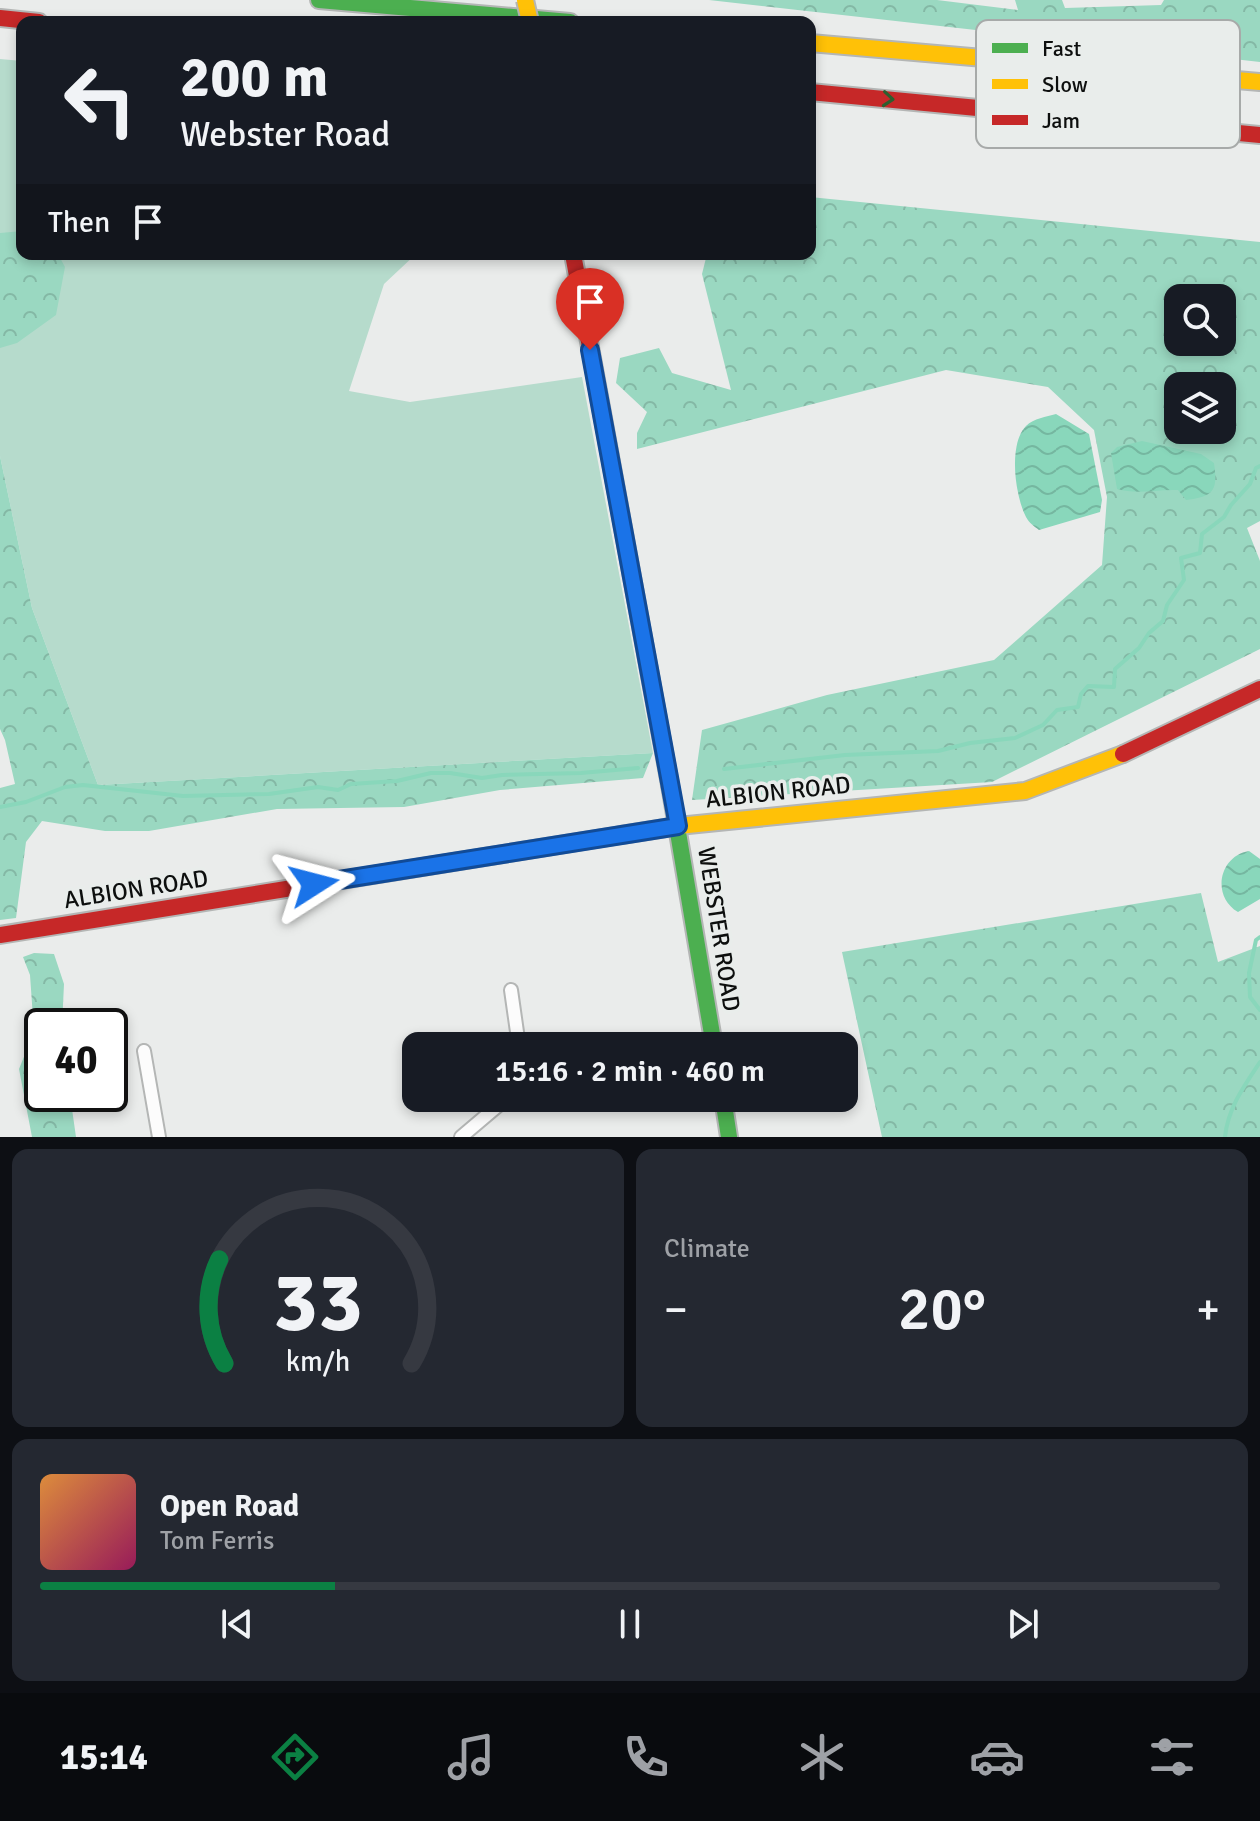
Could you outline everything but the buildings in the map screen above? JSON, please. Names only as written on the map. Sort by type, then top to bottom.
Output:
[{"type":"main road","points":[[319,0],[502,16]]},
{"type":"main road","points":[[816,44],[976,57]]},
{"type":"main road","points":[[1240,80],[1260,82]]},
{"type":"main road","points":[[816,93],[976,107]]},
{"type":"main road","points":[[1240,133],[1260,135]]},
{"type":"main road","name":"WEBSTER ROAD","points":[[574,260],[678,826],[712,1032]]},
{"type":"main road","name":"ALBION ROAD","points":[[0,935],[678,826],[1025,791],[1119,756],[1260,689]]},
{"type":"main road","points":[[725,1112],[729,1137]]},
{"type":"street","points":[[511,990],[517,1032]]},
{"type":"street","points":[[144,1051],[159,1137]]},
{"type":"street","points":[[461,1137],[490,1112]]},
{"type":"shaded area","points":[[0,59],[16,60],[16,260],[410,260],[384,284],[349,391],[410,402],[582,377],[653,753],[98,785],[32,608],[0,456]]},
{"type":"green space","points":[[709,0],[937,0],[1018,10],[1015,0],[1062,0],[1065,8],[1161,5],[1164,0],[1260,0],[1260,62],[1240,60],[1240,20],[976,20],[976,30]]},
{"type":"green space","points":[[816,198],[1260,242],[1260,521],[1247,528],[1260,561],[1260,649],[992,782],[692,800],[702,730],[827,695],[994,660],[1102,565],[1107,497],[1094,430],[1048,387],[946,370],[637,449],[637,433],[647,412],[616,383],[620,358],[659,348],[672,373],[731,390],[702,274],[706,260],[816,260]]},
{"type":"green space","points":[[16,232],[16,260],[61,260],[65,267],[56,315],[17,343],[0,348],[0,233]]},
{"type":"green space","points":[[0,456],[32,608],[98,785],[653,753],[643,778],[500,790],[404,807],[277,809],[149,831],[105,831],[42,821],[26,842],[16,918],[0,920],[0,788],[15,784],[0,729]]},
{"type":"green space","points":[[1201,893],[1218,962],[1260,946],[1260,1137],[882,1137],[842,952]]},
{"type":"green space","points":[[34,953],[54,954],[64,984],[63,1008],[32,1008],[30,975],[23,957]]},
{"type":"green space","points":[[24,1057],[24,1095],[19,1069]]},
{"type":"green space","points":[[27,1112],[72,1112],[76,1137],[32,1137]]},
{"type":"water","points":[[1056,414],[1089,434],[1102,500],[1100,512],[1039,530],[1027,519],[1022,508],[1015,457],[1020,434],[1026,426]]},
{"type":"water","points":[[1142,441],[1201,454],[1214,463],[1212,490],[1186,500],[1178,490],[1140,492],[1117,489],[1111,453],[1117,447]]},
{"type":"water","points":[[1249,851],[1260,859],[1260,899],[1238,912],[1224,896],[1222,877],[1231,860]]},
{"type":"waterway","points":[[724,769],[845,755],[938,751],[970,743],[1015,738],[1043,725],[1057,710],[1078,707],[1081,694],[1088,686],[1114,687],[1115,669],[1163,621],[1167,605],[1184,580],[1181,558],[1200,553],[1202,534],[1224,517],[1260,466]]},
{"type":"waterway","points":[[0,807],[26,802],[65,787],[83,785],[183,796],[269,794],[318,787],[338,790],[351,784],[397,781],[431,773],[482,778],[638,768]]},
{"type":"waterway","points":[[1260,937],[1256,940],[1249,973],[1250,997],[1260,1010]]},
{"type":"waterway","points":[[1225,1137],[1233,1107],[1260,1062]]},
{"type":"traffic: fast","points":[[319,0],[502,16]]},
{"type":"traffic: fast","points":[[670,785],[712,1032]]},
{"type":"traffic: fast","points":[[725,1112],[729,1137]]},
{"type":"traffic: slow","points":[[525,0],[529,16]]},
{"type":"traffic: slow","points":[[816,44],[976,57]]},
{"type":"traffic: slow","points":[[1240,80],[1260,82]]},
{"type":"traffic: slow","points":[[621,835],[678,826],[1025,791],[1123,754]]},
{"type":"traffic: jam","points":[[0,18],[16,20]]},
{"type":"traffic: jam","points":[[816,93],[976,108]]},
{"type":"traffic: jam","points":[[1240,133],[1260,135]]},
{"type":"traffic: jam","points":[[574,260],[670,785]]},
{"type":"traffic: jam","points":[[1123,754],[1260,689]]},
{"type":"traffic: jam","points":[[0,935],[621,835]]},
{"type":"route","points":[[314,884],[678,826],[590,350]]}]
